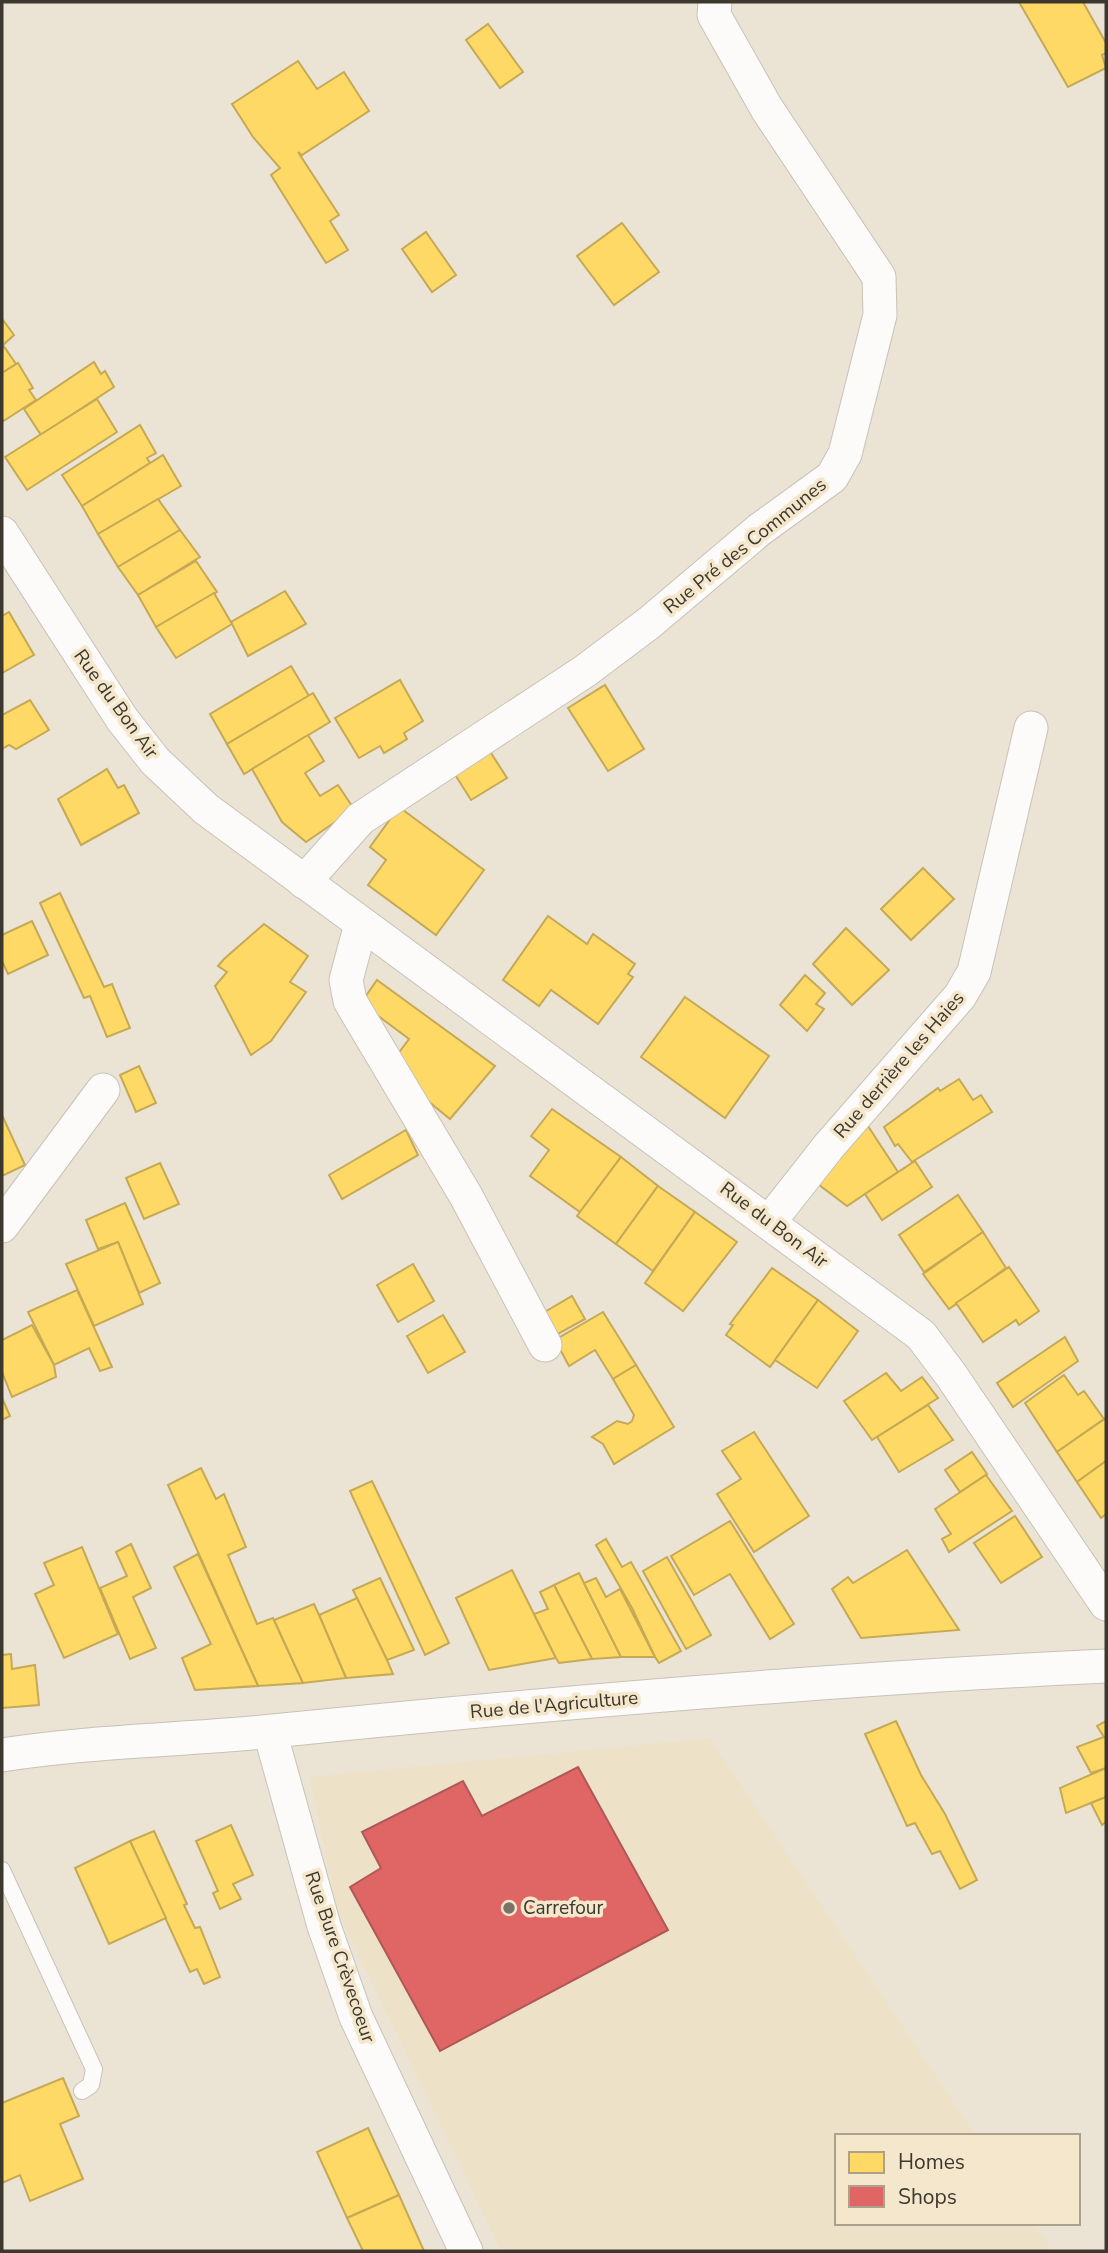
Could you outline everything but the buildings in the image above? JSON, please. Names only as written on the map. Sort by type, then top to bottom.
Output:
[{"type":"street","name":"Rue Pré des Communes","points":[[304,882],[360,819],[617,647],[759,530],[832,477],[845,454],[880,315],[880,277],[767,109],[714,15],[715,2]]},
{"type":"street","name":"Rue du Bon Air","points":[[2,533],[122,719],[155,761],[206,809],[770,1221],[921,1335],[1106,1604]]},
{"type":"street","name":"Rue derrière les Haies","points":[[770,1221],[829,1146],[960,996],[974,972],[1031,728]]},
{"type":"street","points":[[361,924],[346,980],[350,1001],[466,1196],[545,1345]]},
{"type":"street","points":[[2,1226],[103,1090]]},
{"type":"street","name":"Rue de l'Agriculture","points":[[2,1755],[41,1749],[270,1731],[413,1716],[779,1687],[1106,1666]]},
{"type":"street","name":"Rue Bure Crèvecoeur","points":[[270,1731],[324,1926],[356,2017],[466,2251]]},
{"type":"lane","points":[[2,1870],[94,2069],[91,2085],[82,2091]]},
{"type":"shaded area","points":[[710,1738],[975,2134],[835,2134],[835,2225],[1035,2225],[1053,2251],[501,2251],[336,1908],[310,1777]]},
{"type":"place","name":"Carrefour","points":[[509,1908]]}]
